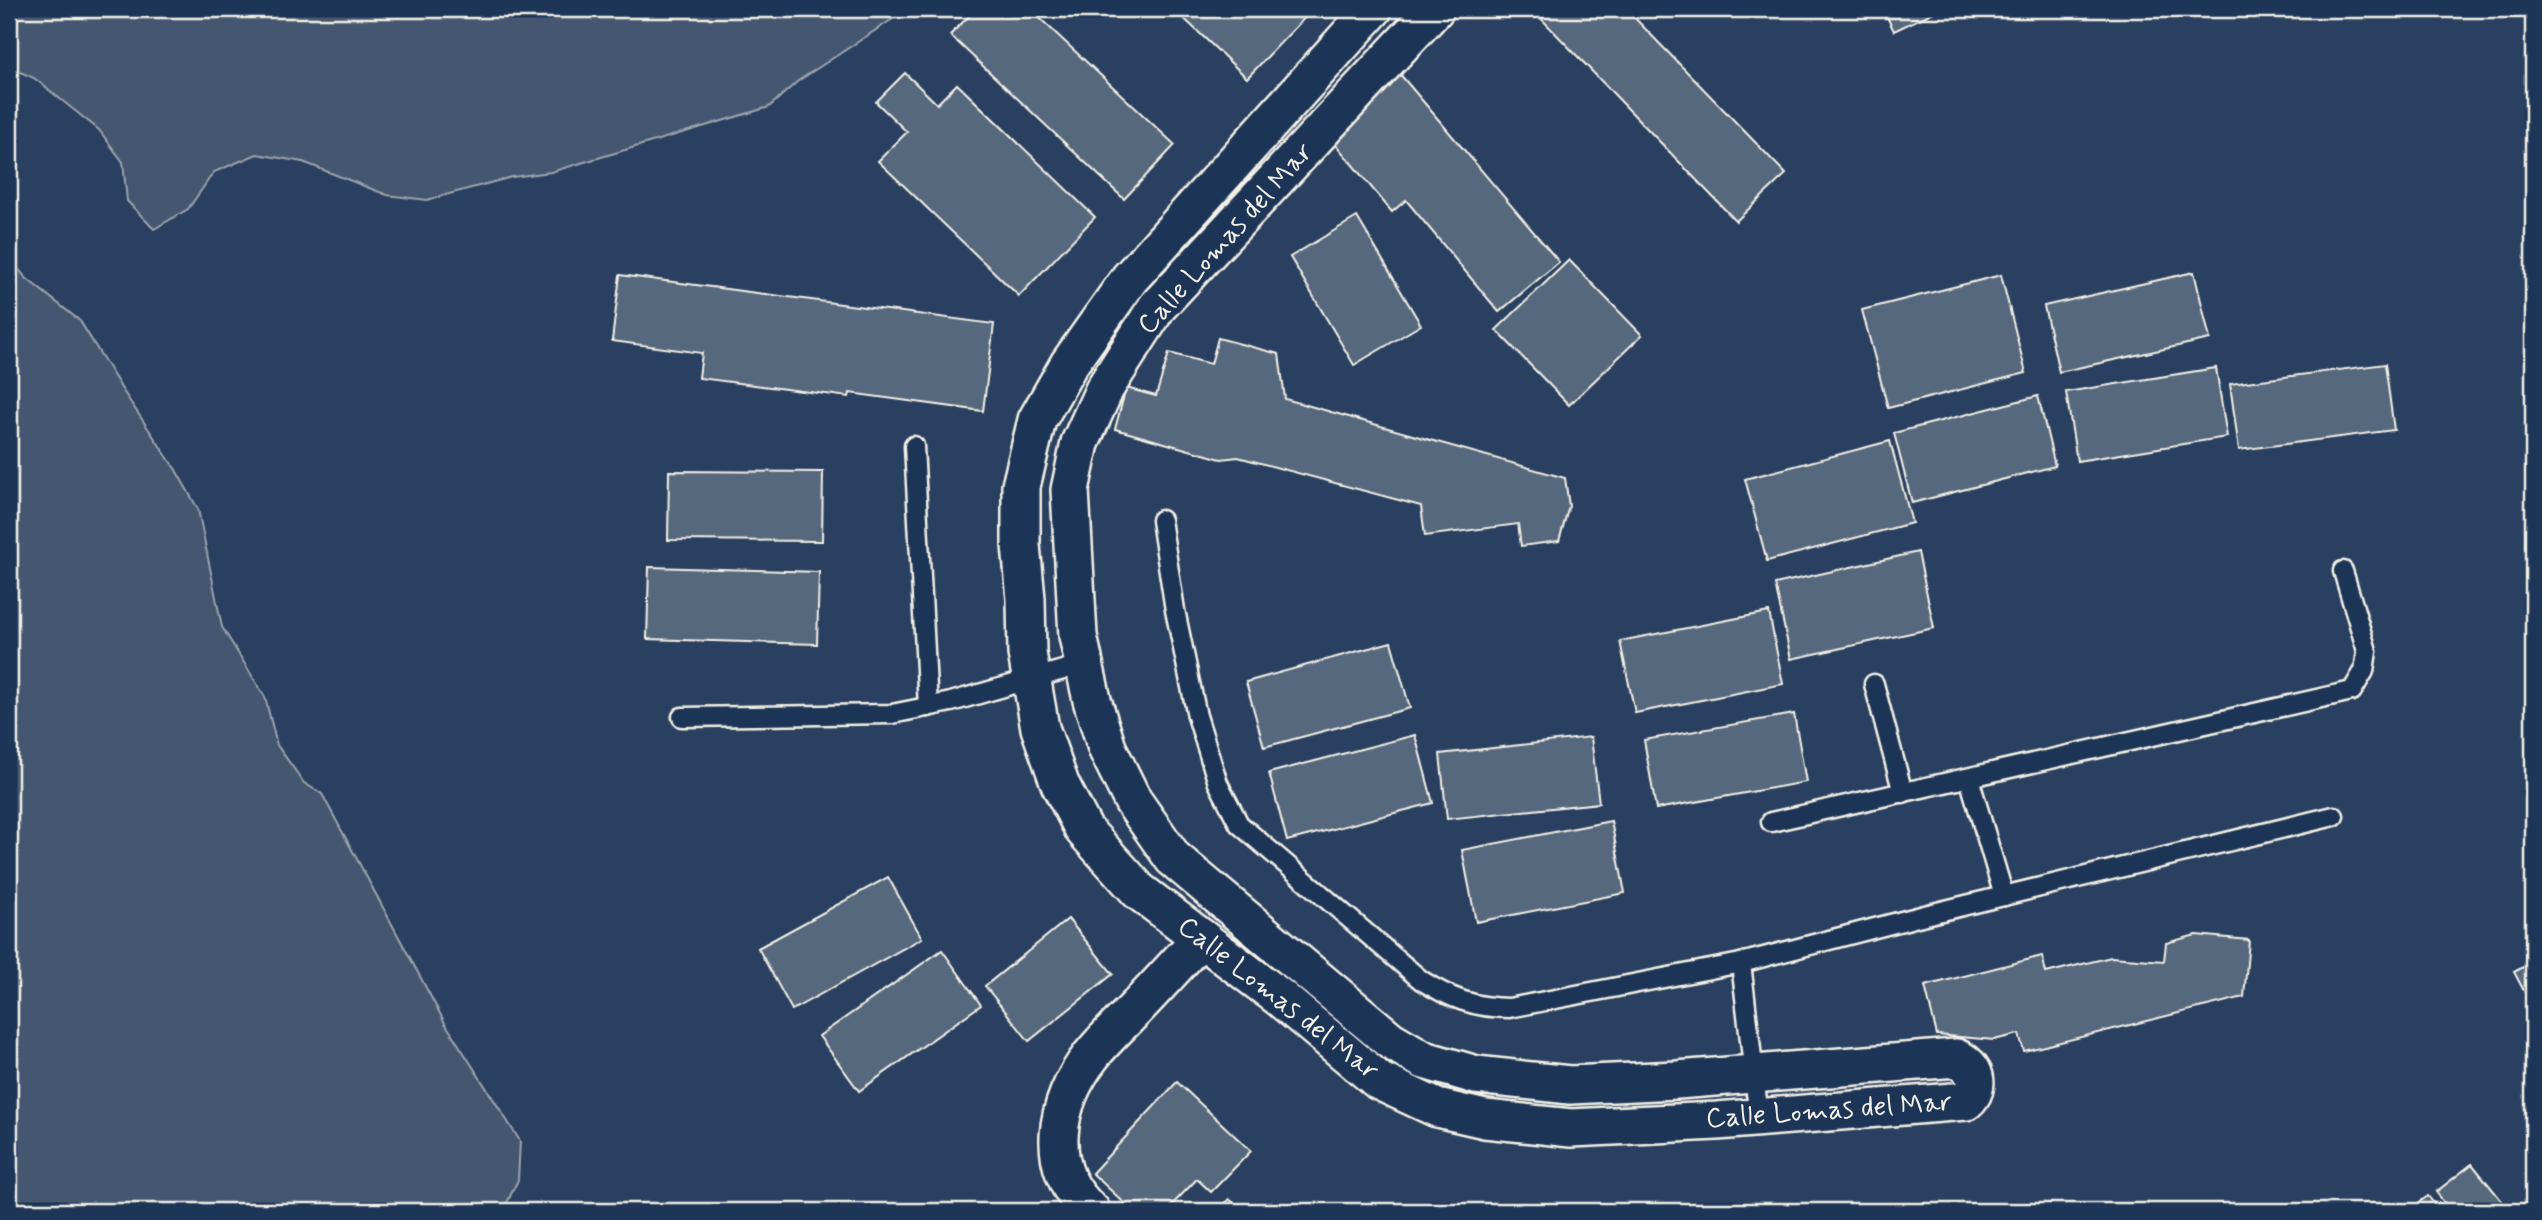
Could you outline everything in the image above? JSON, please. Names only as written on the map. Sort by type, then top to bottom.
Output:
[{"type":"street","name":"Calle Lomas del Mar","points":[[1373,9],[1130,278],[1069,364],[1037,420],[1021,486],[1021,545],[1027,653],[1040,728],[1060,784],[1084,830],[1139,891],[1279,998],[1380,1081],[1437,1108],[1485,1119],[1571,1128],[1759,1118],[1966,1101],[1972,1096],[1975,1076],[1968,1066],[1956,1058],[1570,1085],[1476,1075],[1424,1060],[1390,1040],[1173,858],[1133,801],[1107,748],[1078,636],[1070,490],[1080,443],[1105,388],[1157,307],[1435,9]]},
{"type":"street","points":[[1091,1211],[1070,1184],[1058,1150],[1064,1110],[1075,1081],[1092,1055],[1201,938]]},
{"type":"lane","points":[[914,446],[928,707]]},
{"type":"lane","points":[[1161,520],[1175,610],[1197,716],[1218,783],[1239,824],[1421,980],[1444,995],[1471,1004],[1509,1008],[1741,962],[2334,816]]},
{"type":"lane","points":[[1771,822],[2352,691],[2364,671],[2367,651],[2343,571]]},
{"type":"lane","points":[[682,717],[892,714],[928,707],[1084,664]]},
{"type":"lane","points":[[1874,684],[1903,793]]},
{"type":"lane","points":[[1969,778],[2004,896]]},
{"type":"lane","points":[[1741,962],[1756,1073],[1759,1118]]},
{"type":"shaded area","points":[[9,9],[908,9],[798,81],[769,107],[551,172],[512,177],[427,200],[387,195],[303,162],[257,154],[214,172],[188,209],[154,229],[127,201],[123,162],[99,130],[34,78],[9,67]]},
{"type":"shaded area","points":[[9,258],[26,278],[80,321],[198,509],[222,627],[265,697],[277,745],[304,783],[322,794],[445,1023],[520,1141],[518,1180],[503,1211],[9,1211]]},
{"type":"building","points":[[976,9],[1030,9],[1175,145],[1124,199],[950,35]]},
{"type":"building","points":[[1174,9],[1313,9],[1247,78]]},
{"type":"building","points":[[1532,9],[1626,9],[1786,174],[1736,221]]},
{"type":"building","points":[[1883,9],[1940,9],[1894,31]]},
{"type":"building","points":[[905,73],[937,104],[957,84],[1095,217],[1019,296],[878,161],[907,132],[876,102]]},
{"type":"building","points":[[1399,73],[1559,262],[1499,312],[1406,200],[1392,212],[1326,133]]},
{"type":"building","points":[[1357,217],[1421,325],[1354,365],[1290,257]]},
{"type":"building","points":[[1569,260],[1642,335],[1569,405],[1496,330]]},
{"type":"building","points":[[2194,272],[2210,339],[2059,372],[2044,306]]},
{"type":"building","points":[[620,275],[994,324],[983,411],[850,393],[849,397],[699,378],[702,353],[612,341]]},
{"type":"building","points":[[2001,275],[2026,373],[1888,408],[1862,310]]},
{"type":"building","points":[[1218,338],[1279,354],[1285,399],[1565,478],[1569,506],[1559,541],[1521,546],[1518,524],[1425,536],[1421,506],[1238,457],[1221,459],[1115,429],[1126,388],[1156,396],[1169,353],[1211,364]]},
{"type":"building","points":[[2385,364],[2394,430],[2239,450],[2230,384]]},
{"type":"building","points":[[2216,368],[2227,437],[2077,461],[2066,392]]},
{"type":"building","points":[[2038,396],[2055,466],[1912,503],[1894,433]]},
{"type":"building","points":[[1890,441],[1912,523],[1767,561],[1745,479]]},
{"type":"building","points":[[669,471],[823,472],[822,541],[668,540]]},
{"type":"building","points":[[1918,552],[1934,628],[1791,659],[1775,584]]},
{"type":"building","points":[[649,567],[819,572],[817,644],[647,639]]},
{"type":"building","points":[[1769,612],[1783,684],[1635,713],[1620,641]]},
{"type":"building","points":[[1391,642],[1410,708],[1264,747],[1246,682]]},
{"type":"building","points":[[1794,714],[1806,782],[1656,809],[1644,740]]},
{"type":"building","points":[[1415,735],[1433,803],[1287,841],[1269,773]]},
{"type":"building","points":[[1591,737],[1599,803],[1447,819],[1440,754]]},
{"type":"building","points":[[1611,821],[1625,893],[1476,922],[1462,850]]},
{"type":"building","points":[[888,877],[922,938],[792,1010],[758,948]]},
{"type":"building","points":[[1068,919],[1113,974],[1029,1041],[985,986]]},
{"type":"building","points":[[2196,935],[2249,940],[2244,997],[2024,1051],[2019,1034],[1994,1040],[1937,1035],[1925,986],[2042,956],[2046,973],[2111,957],[2164,961],[2166,943]]},
{"type":"building","points":[[942,950],[981,1005],[859,1091],[819,1036]]},
{"type":"building","points":[[2533,962],[2533,1008],[2514,972]]},
{"type":"building","points":[[1177,1082],[1251,1151],[1211,1192],[1197,1179],[1166,1211],[1133,1211],[1092,1173]]},
{"type":"building","points":[[2472,1164],[2510,1211],[2451,1211],[2436,1192]]},
{"type":"building","points":[[2428,1196],[2440,1211],[2407,1211]]},
{"type":"building","points":[[1229,1199],[1244,1211],[1219,1211]]}]
